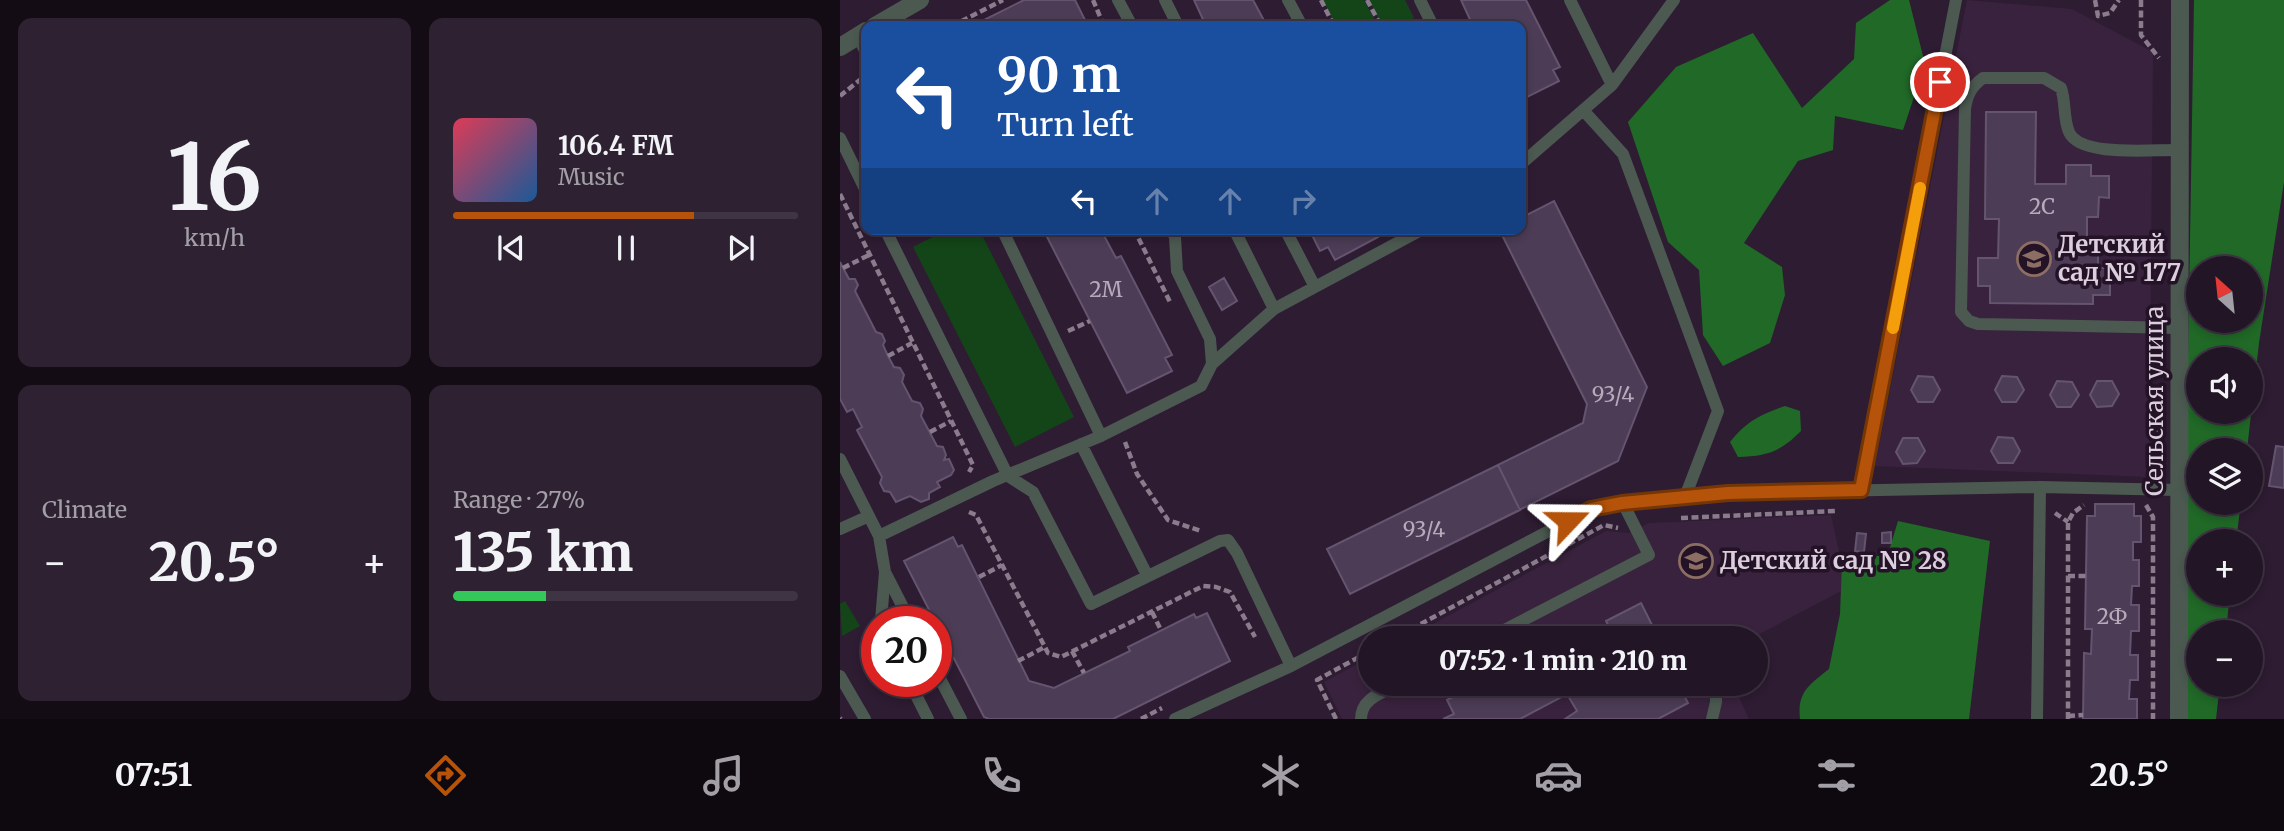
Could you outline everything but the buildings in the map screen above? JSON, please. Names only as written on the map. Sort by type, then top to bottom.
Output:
[{"type":"street","points":[[884,21],[920,0]]},
{"type":"street","name":"Сельская улица","points":[[2179,719],[2180,0]]},
{"type":"street","points":[[840,47],[861,35]]},
{"type":"lane","points":[[1118,0],[1129,21]]},
{"type":"lane","points":[[1165,0],[1176,21]]},
{"type":"lane","points":[[1288,0],[1299,21]]},
{"type":"lane","points":[[1420,0],[1430,21]]},
{"type":"lane","points":[[1570,0],[1612,85]]},
{"type":"lane","points":[[1526,160],[1612,85],[1674,0]]},
{"type":"lane","points":[[1861,490],[1956,0]]},
{"type":"lane","points":[[2179,328],[1978,324],[1969,321],[1961,312],[1964,122],[1967,98],[1975,84],[1983,78],[2044,78],[2061,88],[2069,133],[2074,140],[2085,146],[2101,149],[2180,150]]},
{"type":"lane","points":[[1583,110],[1623,155],[1718,411],[1685,497]]},
{"type":"lane","points":[[840,138],[861,181]]},
{"type":"lane","points":[[888,235],[1008,475],[1033,492],[1091,604],[1147,575],[1220,541],[1228,540],[1237,553],[1291,666]]},
{"type":"lane","points":[[1005,235],[1101,436]]},
{"type":"lane","points":[[1174,235],[1177,271],[1210,339],[1212,364]]},
{"type":"lane","points":[[1237,235],[1274,309]]},
{"type":"lane","points":[[1288,235],[1315,287]]},
{"type":"lane","points":[[879,536],[1008,475],[1101,436],[1201,386],[1212,364],[1274,309],[1410,235]]},
{"type":"lane","points":[[1081,444],[1147,575]]},
{"type":"lane","points":[[840,459],[879,536],[885,572],[882,606]]},
{"type":"lane","points":[[2037,719],[2040,487]]},
{"type":"lane","points":[[1175,719],[1291,666],[1591,509],[1622,503],[1728,493],[2040,487],[2179,490]]},
{"type":"lane","points":[[1512,626],[1648,555],[1622,503]]},
{"type":"lane","points":[[840,529],[869,516]]},
{"type":"lane","points":[[885,572],[902,606]]},
{"type":"lane","points":[[840,676],[865,719]]},
{"type":"lane","points":[[1361,719],[1366,701],[1376,696]]},
{"type":"lane","points":[[1712,719],[1716,696]]},
{"type":"lane","points":[[917,697],[928,719]]},
{"type":"lane","points":[[950,697],[961,719]]},
{"type":"path","points":[[962,21],[1003,0]]},
{"type":"path","points":[[1093,0],[1102,21]]},
{"type":"path","points":[[1321,0],[1332,21]]},
{"type":"path","points":[[1367,0],[1378,21]]},
{"type":"path","points":[[2095,0],[2098,16],[2110,13],[2119,0]]},
{"type":"path","points":[[2141,0],[2141,35],[2159,58],[2159,71]]},
{"type":"path","points":[[840,96],[861,79]]},
{"type":"path","points":[[840,194],[973,465],[963,481]]},
{"type":"path","points":[[1137,235],[1175,313]]},
{"type":"path","points":[[843,268],[869,255]]},
{"type":"path","points":[[1061,320],[1072,343]]},
{"type":"path","points":[[1066,332],[1090,321]]},
{"type":"path","points":[[888,356],[912,343]]},
{"type":"path","points":[[2153,719],[2153,517],[2150,509],[2138,500],[2156,477],[2157,395]]},
{"type":"path","points":[[930,432],[951,421]]},
{"type":"path","points":[[1119,426],[1138,474],[1168,520],[1198,531],[1218,531],[1220,541]]},
{"type":"path","points":[[2039,502],[2067,522]]},
{"type":"path","points":[[2083,715],[2068,717],[2067,522],[2073,513],[2087,503]]},
{"type":"path","points":[[961,509],[976,515],[1048,653],[1061,657],[1203,586],[1230,592]]},
{"type":"path","points":[[1676,518],[1843,511]]},
{"type":"path","points":[[1416,626],[1604,525],[1625,529],[1633,526]]},
{"type":"path","points":[[979,577],[1002,565]]},
{"type":"path","points":[[2068,576],[2086,576]]},
{"type":"path","points":[[1228,579],[1230,592],[1260,646]]},
{"type":"path","points":[[1152,612],[1161,630]]},
{"type":"path","points":[[1018,661],[1045,647]]},
{"type":"path","points":[[1072,651],[1084,673]]},
{"type":"path","points":[[1336,719],[1317,680],[1358,658]]},
{"type":"shaded area","name":"Детский сад № 177","points":[[1967,0],[2072,9],[2153,52],[2149,477],[1875,466]]},
{"type":"shaded area","name":"Детский сад № 28","points":[[1831,515],[1847,588],[1768,630],[1768,626],[1429,626],[1606,531],[1629,533],[1649,523]]},
{"type":"shaded area","points":[[1358,664],[1358,696],[1738,696],[1749,719],[1342,719],[1324,682]]},
{"type":"green space","points":[[1323,0],[1364,0],[1375,21],[1334,21]]},
{"type":"green space","points":[[1369,0],[1405,0],[1414,18],[1408,21],[1380,21]]},
{"type":"green space","points":[[1890,0],[1909,0],[1925,64],[1903,130],[1835,116],[1833,150],[1798,161],[1744,243],[1782,267],[1785,295],[1770,343],[1723,366],[1703,335],[1699,270],[1668,242],[1628,122],[1676,67],[1753,33],[1802,108],[1854,59],[1856,23]]},
{"type":"green space","points":[[2194,0],[2284,0],[2284,182],[2263,317],[2263,256],[2190,256]]},
{"type":"green space","points":[[936,235],[982,235],[1074,417],[1015,447],[913,247]]},
{"type":"green space","points":[[2188,333],[2261,333],[2259,347],[2188,347]]},
{"type":"green space","points":[[1785,406],[1800,411],[1801,431],[1772,452],[1738,457],[1730,442],[1736,435],[1754,420]]},
{"type":"green space","points":[[2187,424],[2250,424],[2248,438],[2187,438]]},
{"type":"green space","points":[[2186,479],[2186,515],[2239,515],[2238,529],[2186,529],[2186,606],[2229,606],[2227,620],[2186,620],[2186,697],[2219,697],[2216,719],[2182,719]]},
{"type":"green space","points":[[1898,521],[1990,541],[1969,719],[1800,719],[1800,702],[1806,690],[1829,669],[1840,614],[1842,563],[1888,554]]},
{"type":"green space","points":[[845,601],[860,626],[842,636],[840,604]]},
{"type":"slow traffic","points":[[1893,328],[1920,188]]},
{"type":"place","name":"Детский сад № 177","points":[[2034,259]]},
{"type":"place","name":"Детский сад № 28","points":[[1696,561]]},
{"type":"route","points":[[1568,521],[1591,509],[1622,503],[1728,493],[1861,490],[1940,82]]}]
